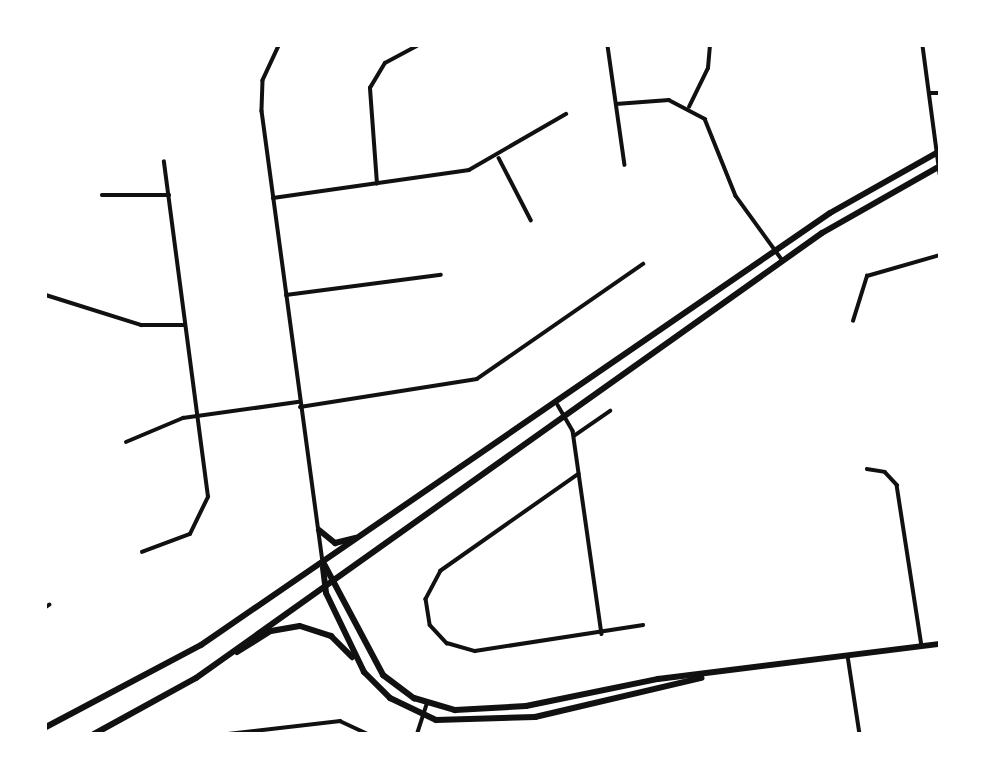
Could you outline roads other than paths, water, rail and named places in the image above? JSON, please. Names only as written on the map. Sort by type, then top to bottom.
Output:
[{"type":"main road","points":[[46,727],[155,674],[558,405],[775,251],[938,151]]},
{"type":"main road","points":[[214,665],[783,261],[939,166]]},
{"type":"main road","points":[[318,530],[337,543],[366,533]]},
{"type":"main road","points":[[323,562],[376,667],[427,704],[504,708],[647,680],[717,674],[940,644]]},
{"type":"main road","points":[[323,562],[324,586],[364,672]]},
{"type":"main road","points":[[94,733],[271,631],[300,626],[335,639],[364,672],[423,716],[457,723],[526,719],[717,674]]},
{"type":"street","points":[[279,46],[261,98],[323,562]]},
{"type":"street","points":[[377,184],[370,88],[385,63],[417,46]]},
{"type":"street","points":[[608,46],[625,165]]},
{"type":"street","points":[[689,107],[708,68],[710,46]]},
{"type":"street","points":[[923,46],[940,174]]},
{"type":"street","points":[[930,93],[940,93]]},
{"type":"street","points":[[616,104],[659,99],[689,107],[712,127],[736,196],[783,261]]},
{"type":"street","points":[[273,198],[453,174],[499,158],[566,114]]},
{"type":"street","points":[[499,158],[531,220]]},
{"type":"street","points":[[142,552],[183,539],[205,514],[197,415],[164,162]]},
{"type":"street","points":[[102,195],[169,195]]},
{"type":"street","points":[[853,321],[867,275],[940,255]]},
{"type":"street","points":[[126,443],[197,415],[300,405],[477,379],[643,264]]},
{"type":"street","points":[[286,295],[441,275]]},
{"type":"street","points":[[46,295],[141,325],[186,325]]},
{"type":"street","points":[[558,405],[574,436],[602,634]]},
{"type":"street","points":[[574,436],[610,411]]},
{"type":"street","points":[[867,470],[885,472],[897,485],[922,646]]},
{"type":"street","points":[[579,474],[441,571],[426,608],[440,638],[468,651],[602,634],[643,625]]},
{"type":"street","points":[[848,656],[860,733]]},
{"type":"street","points":[[417,733],[427,704]]},
{"type":"street","points":[[228,733],[340,721],[368,733]]}]
